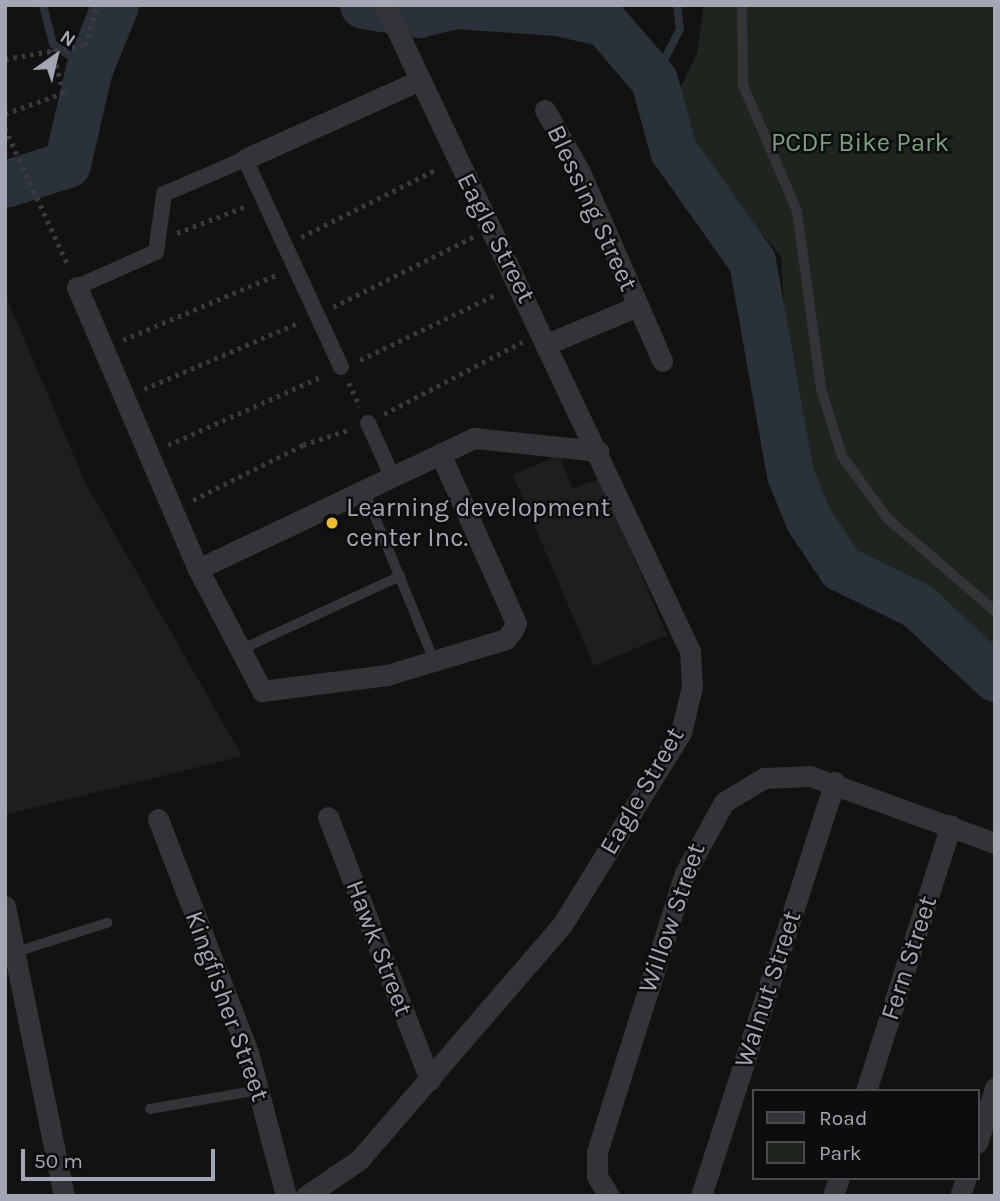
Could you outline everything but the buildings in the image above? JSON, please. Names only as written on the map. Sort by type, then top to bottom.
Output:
[{"type":"street","name":"Eagle Street","points":[[306,1196],[359,1160],[562,925],[681,732],[692,687],[690,651],[598,451],[489,230],[385,5]]},
{"type":"street","points":[[419,80],[164,194],[156,252],[77,287],[103,349],[128,396],[198,569],[237,651],[257,685],[270,692],[434,661],[506,639],[516,623],[440,453]]},
{"type":"street","name":"Blessing Street","points":[[545,110],[580,172],[662,361]]},
{"type":"street","points":[[245,159],[283,247],[319,314],[341,367]]},
{"type":"street","name":"Blessing Street","points":[[547,344],[638,306]]},
{"type":"street","points":[[368,423],[392,476]]},
{"type":"street","points":[[198,569],[440,453],[494,437],[598,451]]},
{"type":"street","name":"Willow Street","points":[[609,1196],[597,1176],[597,1152],[669,917],[706,824],[739,789],[764,778],[786,774],[835,782],[995,843]]},
{"type":"street","name":"Walnut Street","points":[[701,1196],[835,782]]},
{"type":"street","name":"Hawk Street","points":[[328,817],[430,1080]]},
{"type":"street","name":"Kingfisher Street","points":[[158,819],[259,1090],[286,1196]]},
{"type":"street","name":"Fern Street","points":[[867,1089],[951,825]]},
{"type":"street","points":[[5,906],[64,1196]]},
{"type":"street","points":[[979,1137],[995,1088]]},
{"type":"lane","points":[[742,5],[743,85],[797,211],[821,389],[842,456],[888,519],[995,611]]},
{"type":"lane","points":[[363,489],[434,661]]},
{"type":"lane","points":[[237,651],[400,576]]},
{"type":"lane","points":[[16,952],[107,923]]},
{"type":"lane","points":[[150,1109],[259,1090]]},
{"type":"path","points":[[5,59],[85,45],[97,5]]},
{"type":"path","points":[[5,114],[63,93],[52,49]]},
{"type":"path","points":[[5,128],[59,244]]},
{"type":"path","points":[[283,247],[457,159]]},
{"type":"path","points":[[156,252],[175,234],[262,200]]},
{"type":"path","points":[[128,396],[319,314],[489,230]]},
{"type":"path","points":[[103,349],[293,268]]},
{"type":"path","points":[[341,367],[368,423]]},
{"type":"shaded area","points":[[5,294],[85,482],[242,756],[5,815]]},
{"type":"shaded area","points":[[559,455],[573,489],[600,478],[667,635],[594,666],[513,475]]},
{"type":"green space","name":"PCDF Bike Park","points":[[704,5],[995,5],[995,657],[830,540],[794,483],[781,256],[684,145],[674,102],[697,53]]},
{"type":"waterway","points":[[43,5],[53,44],[89,69]]},
{"type":"waterway","points":[[5,184],[67,164],[89,69],[115,5]]},
{"type":"waterway","points":[[363,5],[419,14],[454,5],[557,12],[605,23],[654,80],[673,150],[752,261],[790,474],[809,520],[841,568],[917,605],[995,678]]},
{"type":"waterway","points":[[654,80],[680,29],[677,5]]},
{"type":"place","name":"Learning development center Inc.","points":[[332,523]]}]
